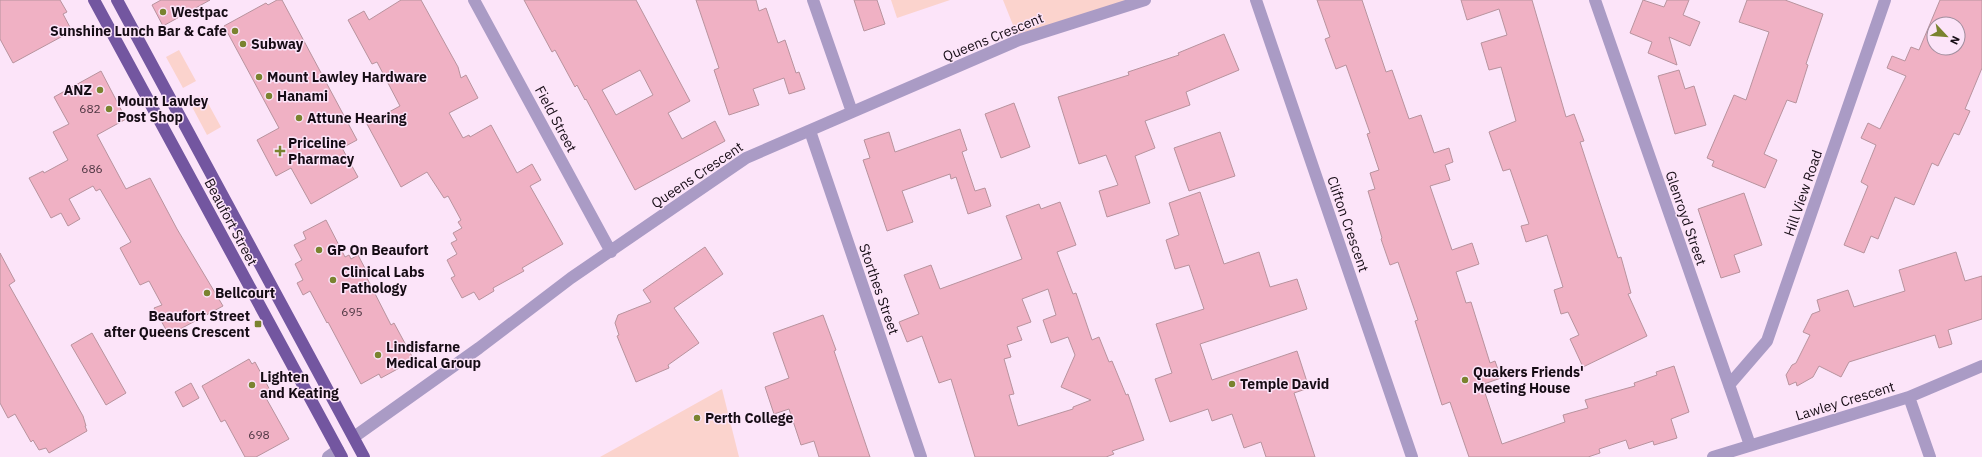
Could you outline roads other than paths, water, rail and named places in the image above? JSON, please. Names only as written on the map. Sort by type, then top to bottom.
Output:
[{"type":"main road","name":"Beaufort Street","points":[[94,0],[336,455]]},
{"type":"main road","name":"Beaufort Street","points":[[117,0],[364,457]]},
{"type":"street","name":"Field Street","points":[[474,0],[611,252]]},
{"type":"street","points":[[813,0],[852,112]]},
{"type":"street","name":"Queens Crescent","points":[[354,437],[479,348],[571,278],[746,158],[1019,40],[1145,0]]},
{"type":"street","name":"Clifton Crescent","points":[[1256,0],[1412,457]]},
{"type":"street","name":"Glenroyd Street","points":[[1595,0],[1750,445]]},
{"type":"street","name":"Hill View Road","points":[[1729,385],[1767,341],[1885,0]]},
{"type":"street","name":"Storthes Street","points":[[810,131],[921,457]]},
{"type":"street","name":"Lawley Crescent","points":[[1713,457],[1909,397],[1982,366]]},
{"type":"street","points":[[1909,397],[1930,457]]},
{"type":"place","name":"Westpac","points":[[163,12]]},
{"type":"place","name":"Sunshine Lunch Bar & Cafe","points":[[235,31]]},
{"type":"place","name":"Subway","points":[[243,44]]},
{"type":"place","name":"Mount Lawley Hardware","points":[[259,77]]},
{"type":"place","name":"ANZ","points":[[100,90]]},
{"type":"place","name":"Hanami","points":[[269,96]]},
{"type":"place","name":"Mount Lawley Post Shop","points":[[109,109]]},
{"type":"place","name":"Attune Hearing","points":[[299,118]]},
{"type":"place","name":"Priceline Pharmacy","points":[[280,151]]},
{"type":"place","name":"GP On Beaufort","points":[[319,250]]},
{"type":"place","name":"Clinical Labs Pathology","points":[[333,280]]},
{"type":"place","name":"Bellcourt","points":[[207,293]]},
{"type":"place","name":"Beaufort Street after Queens Crescent","points":[[258,324]]},
{"type":"place","name":"Lindisfarne Medical Group","points":[[378,355]]},
{"type":"place","name":"Quakers Friends' Meeting House","points":[[1465,380]]},
{"type":"place","name":"Temple David","points":[[1232,384]]},
{"type":"place","name":"Lighten and Keating","points":[[252,385]]},
{"type":"place","name":"Perth College","points":[[697,418]]}]
